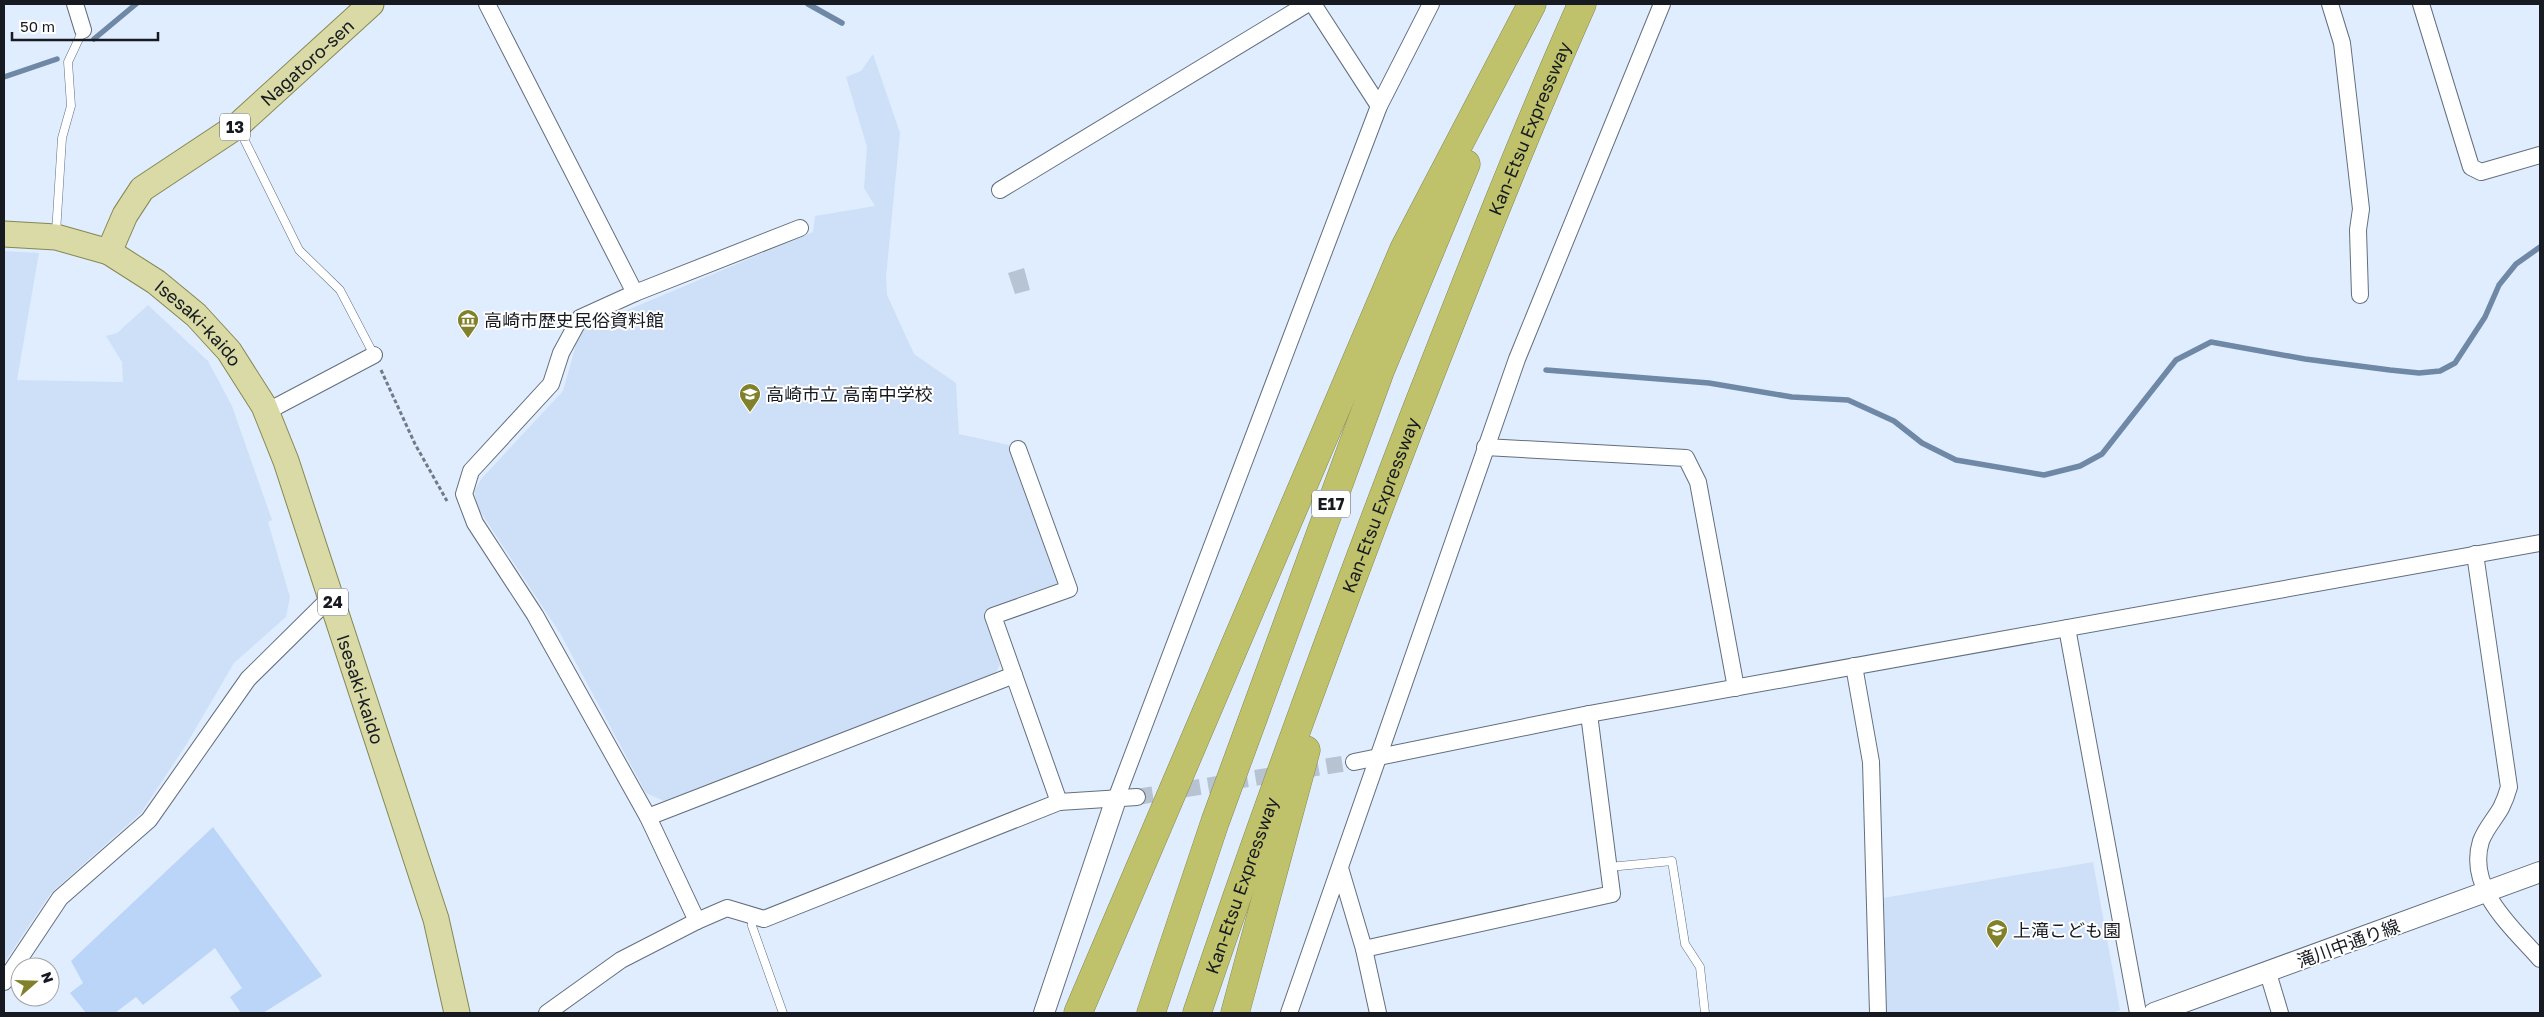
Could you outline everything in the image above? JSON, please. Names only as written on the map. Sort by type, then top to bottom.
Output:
[{"type":"highway","points":[[1078,1013],[1404,248],[1532,4]]},
{"type":"highway","name":"E17","points":[[1152,1013],[1215,822],[1380,371],[1532,4]]},
{"type":"highway","name":"Kan-Etsu Expressway","points":[[1197,1013],[1258,833],[1356,568],[1471,269],[1582,4]]},
{"type":"highway","points":[[1235,1013],[1356,568]]},
{"type":"main road","name":"Nagatoro-sen","points":[[109,252],[124,215],[142,189],[237,126],[371,4]]},
{"type":"main road","points":[[4,234],[56,237],[109,252]]},
{"type":"main road","name":"Isesaki-kaido","points":[[109,252],[156,282],[196,316],[229,351],[266,412],[286,461],[436,919],[457,1013]]},
{"type":"street","points":[[486,4],[635,293]]},
{"type":"street","points":[[1000,190],[1307,4]]},
{"type":"street","points":[[1312,4],[1378,106]]},
{"type":"street","points":[[1044,1013],[1116,799],[1378,106],[1431,4]]},
{"type":"street","points":[[1289,1013],[1516,359],[1662,4]]},
{"type":"street","points":[[2330,4],[2342,43],[2361,209],[2358,230],[2360,295]]},
{"type":"street","points":[[2421,4],[2471,167],[2481,172],[2540,155]]},
{"type":"street","points":[[78,5],[83,30]]},
{"type":"street","points":[[697,921],[648,817],[535,615],[475,523],[464,494],[471,471],[551,384],[561,353],[580,318],[635,293],[800,228]]},
{"type":"street","points":[[266,412],[374,354]]},
{"type":"street","points":[[1485,448],[1686,458],[1698,482],[1736,688]]},
{"type":"street","points":[[1018,449],[1069,589],[993,616],[1059,802]]},
{"type":"street","points":[[1354,762],[1589,714],[2540,543]]},
{"type":"street","points":[[2475,554],[2510,787],[2500,809],[2488,826],[2481,844],[2479,870],[2492,904],[2540,959]]},
{"type":"street","points":[[4,982],[60,898],[149,820],[248,679],[331,597]]},
{"type":"street","points":[[2067,628],[2138,1013]]},
{"type":"street","points":[[1854,666],[1871,762],[1878,1013]]},
{"type":"street","points":[[648,817],[1014,674]]},
{"type":"street","points":[[1364,949],[1612,894],[1589,714]]},
{"type":"street","points":[[547,1013],[621,960],[697,921],[727,908],[764,919],[1059,802],[1136,797]]},
{"type":"street","points":[[1340,868],[1364,949],[1378,1013]]},
{"type":"street","name":"滝川中通り線","points":[[2154,1013],[2268,973],[2540,872]]},
{"type":"street","points":[[2268,973],[2280,1013]]},
{"type":"lane","points":[[56,237],[62,138],[72,106],[68,62],[83,30]]},
{"type":"lane","points":[[237,126],[299,250],[340,290],[374,354]]},
{"type":"lane","points":[[1609,867],[1672,861],[1685,944],[1700,967],[1705,1013]]},
{"type":"lane","points":[[752,916],[752,926],[783,1013]]},
{"type":"path","points":[[374,354],[408,429],[434,478]]},
{"type":"shaded area","name":"高崎市立 高南中学校","points":[[873,54],[900,133],[886,277],[887,295],[914,354],[956,383],[959,434],[1009,445],[1060,577],[1057,585],[984,612],[1000,664],[995,675],[664,801],[646,793],[561,635],[478,508],[474,491],[482,478],[563,391],[580,330],[813,232],[815,216],[875,206],[864,188],[867,147],[846,77],[861,71]]},
{"type":"shaded area","points":[[4,251],[39,253],[17,380],[123,382],[122,362],[106,336],[117,333],[148,305],[208,361],[232,406],[272,520],[268,522],[290,597],[286,617],[234,663],[186,745],[141,813],[51,893],[4,963]]},
{"type":"shaded area","points":[[213,827],[322,976],[263,1013],[241,1013],[230,997],[242,988],[215,948],[143,1005],[136,997],[115,1013],[86,1013],[70,993],[83,983],[71,961]]},
{"type":"shaded area","name":"上滝こども園","points":[[2093,862],[2120,1010],[2112,1013],[1885,1013],[1883,898]]},
{"type":"building","points":[[1024,268],[1030,290],[1015,294],[1008,273]]},
{"type":"waterway","points":[[94,39],[136,4]]},
{"type":"waterway","points":[[808,4],[842,23]]},
{"type":"waterway","points":[[4,77],[57,59]]},
{"type":"waterway","points":[[1546,370],[1709,383],[1792,397],[1848,400],[1894,421],[1922,443],[1956,460],[2044,475],[2080,466],[2102,454],[2176,360],[2211,342],[2305,359],[2390,370],[2419,373],[2440,371],[2455,363],[2485,317],[2499,285],[2516,264],[2540,247]]},
{"type":"tunnel","points":[[1137,797],[1354,762]]},
{"type":"place","name":"高崎市歴史民俗資料館","points":[[468,339]]},
{"type":"place","name":"高崎市立 高南中学校","points":[[750,413]]},
{"type":"place","name":"上滝こども園","points":[[1997,949]]}]
